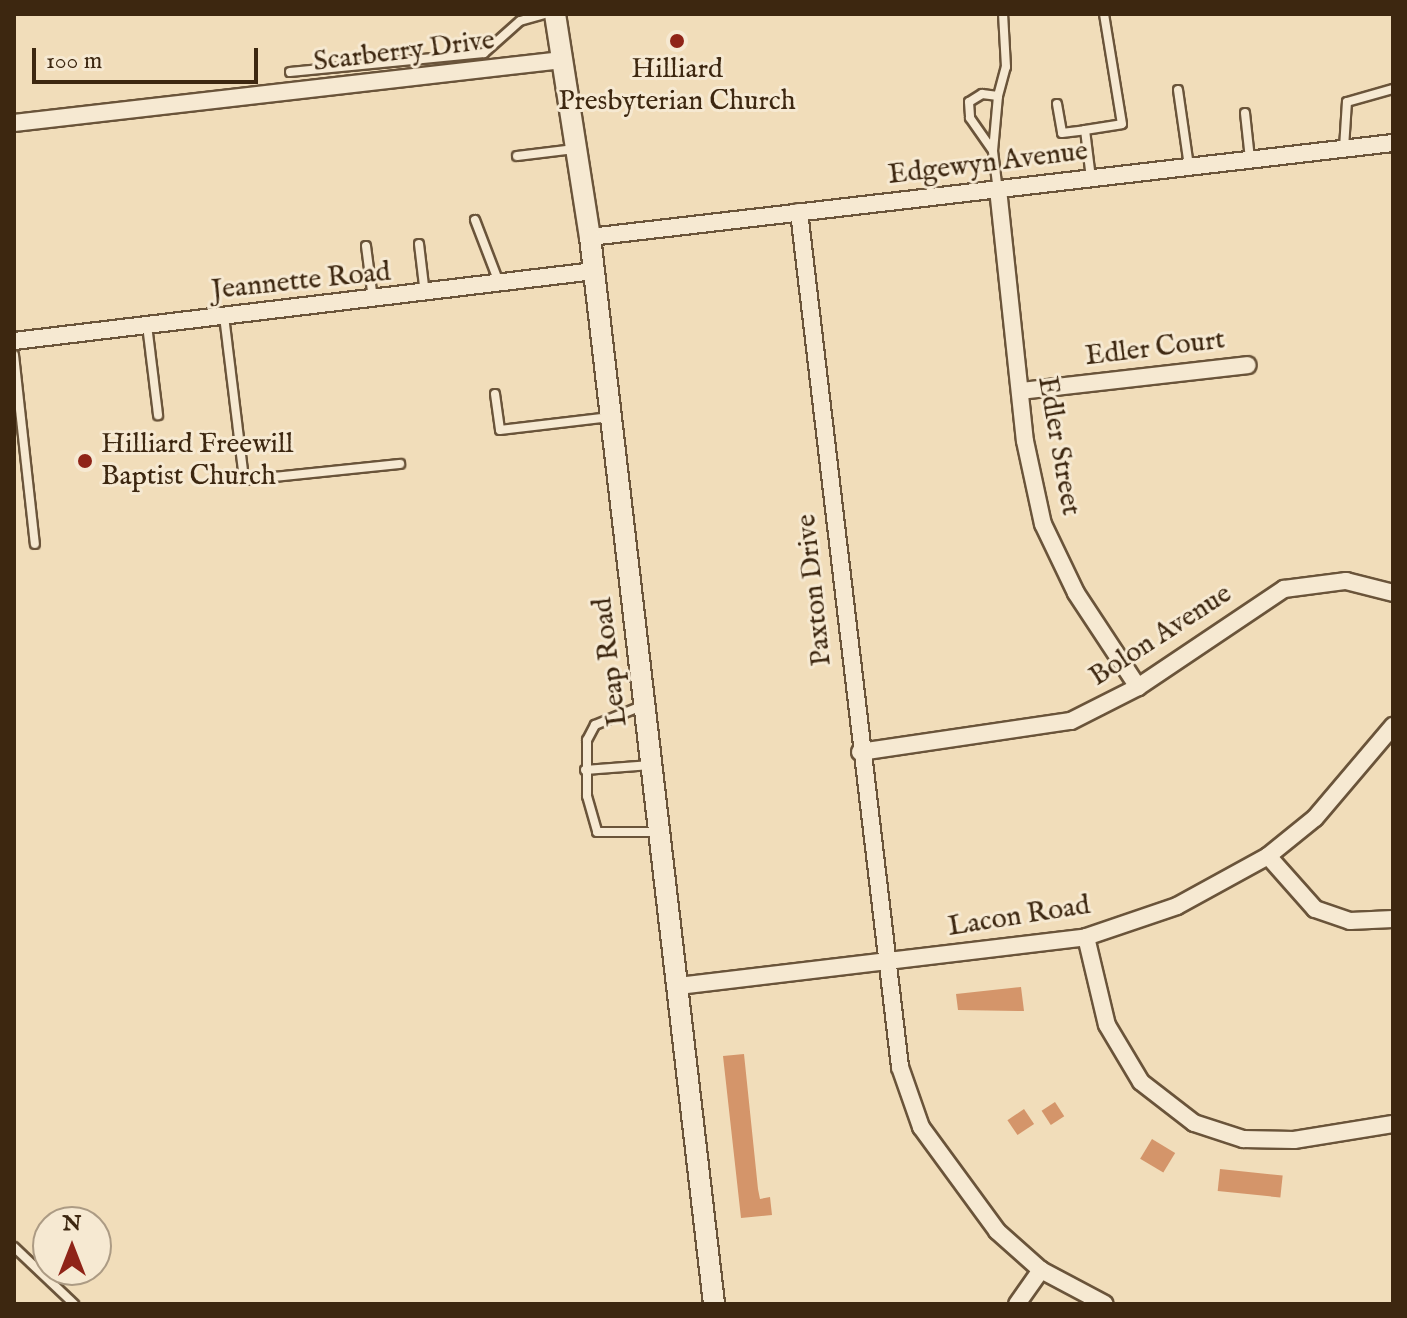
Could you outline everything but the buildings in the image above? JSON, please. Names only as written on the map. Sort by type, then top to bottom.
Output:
[{"type":"street","name":"Leap Road","points":[[555,14],[590,237],[714,1304]]},
{"type":"street","name":"Scarberry Drive","points":[[14,123],[562,60]]},
{"type":"street","name":"Edgewyn Avenue","points":[[590,237],[1393,143]]},
{"type":"street","name":"Edler Street","points":[[998,189],[1021,391],[1043,524],[1076,593],[1138,687]]},
{"type":"street","name":"Paxton Drive","points":[[799,212],[883,962],[900,1067],[921,1127],[997,1231],[1041,1270],[1105,1304]]},
{"type":"street","name":"Jeannette Road","points":[[14,341],[500,285],[594,271]]},
{"type":"street","name":"Edler Court","points":[[1021,391],[1248,365]]},
{"type":"street","name":"Bolon Avenue","points":[[860,752],[1037,731],[1138,687],[1284,589],[1346,581],[1393,593]]},
{"type":"street","name":"Lacon Road","points":[[678,986],[1086,937],[1177,906],[1268,856],[1315,818],[1393,726]]},
{"type":"street","points":[[1268,856],[1315,909],[1350,921],[1393,919]]},
{"type":"street","points":[[1086,937],[1107,1025],[1141,1082],[1194,1123],[1243,1139],[1294,1140],[1393,1124]]},
{"type":"street","points":[[1017,1304],[1041,1270]]},
{"type":"lane","points":[[290,72],[484,53],[520,21],[544,14]]},
{"type":"lane","points":[[998,189],[993,151],[998,96],[1006,67],[1003,14]]},
{"type":"lane","points":[[1057,104],[1062,133],[1122,124],[1104,14]]},
{"type":"lane","points":[[1344,148],[1347,102],[1393,89]]},
{"type":"lane","points":[[1178,90],[1189,166]]},
{"type":"lane","points":[[993,151],[979,138],[969,102],[998,96]]},
{"type":"lane","points":[[1245,113],[1250,159]]},
{"type":"lane","points":[[1085,130],[1091,178]]},
{"type":"lane","points":[[517,156],[576,149]]},
{"type":"lane","points":[[475,220],[500,285]]},
{"type":"lane","points":[[419,244],[425,294]]},
{"type":"lane","points":[[366,246],[373,300]]},
{"type":"lane","points":[[224,316],[244,480],[400,464]]},
{"type":"lane","points":[[147,325],[158,415]]},
{"type":"lane","points":[[14,355],[35,544]]},
{"type":"lane","points":[[495,394],[500,430],[611,417]]},
{"type":"lane","points":[[644,705],[595,725],[585,770],[597,832],[659,832]]},
{"type":"lane","points":[[585,770],[651,765]]},
{"type":"lane","points":[[14,1247],[74,1304]]},
{"type":"place","name":"Hilliard Presbyterian Church","points":[[677,41]]},
{"type":"place","name":"Hilliard Freewill Baptist Church","points":[[85,461]]}]
